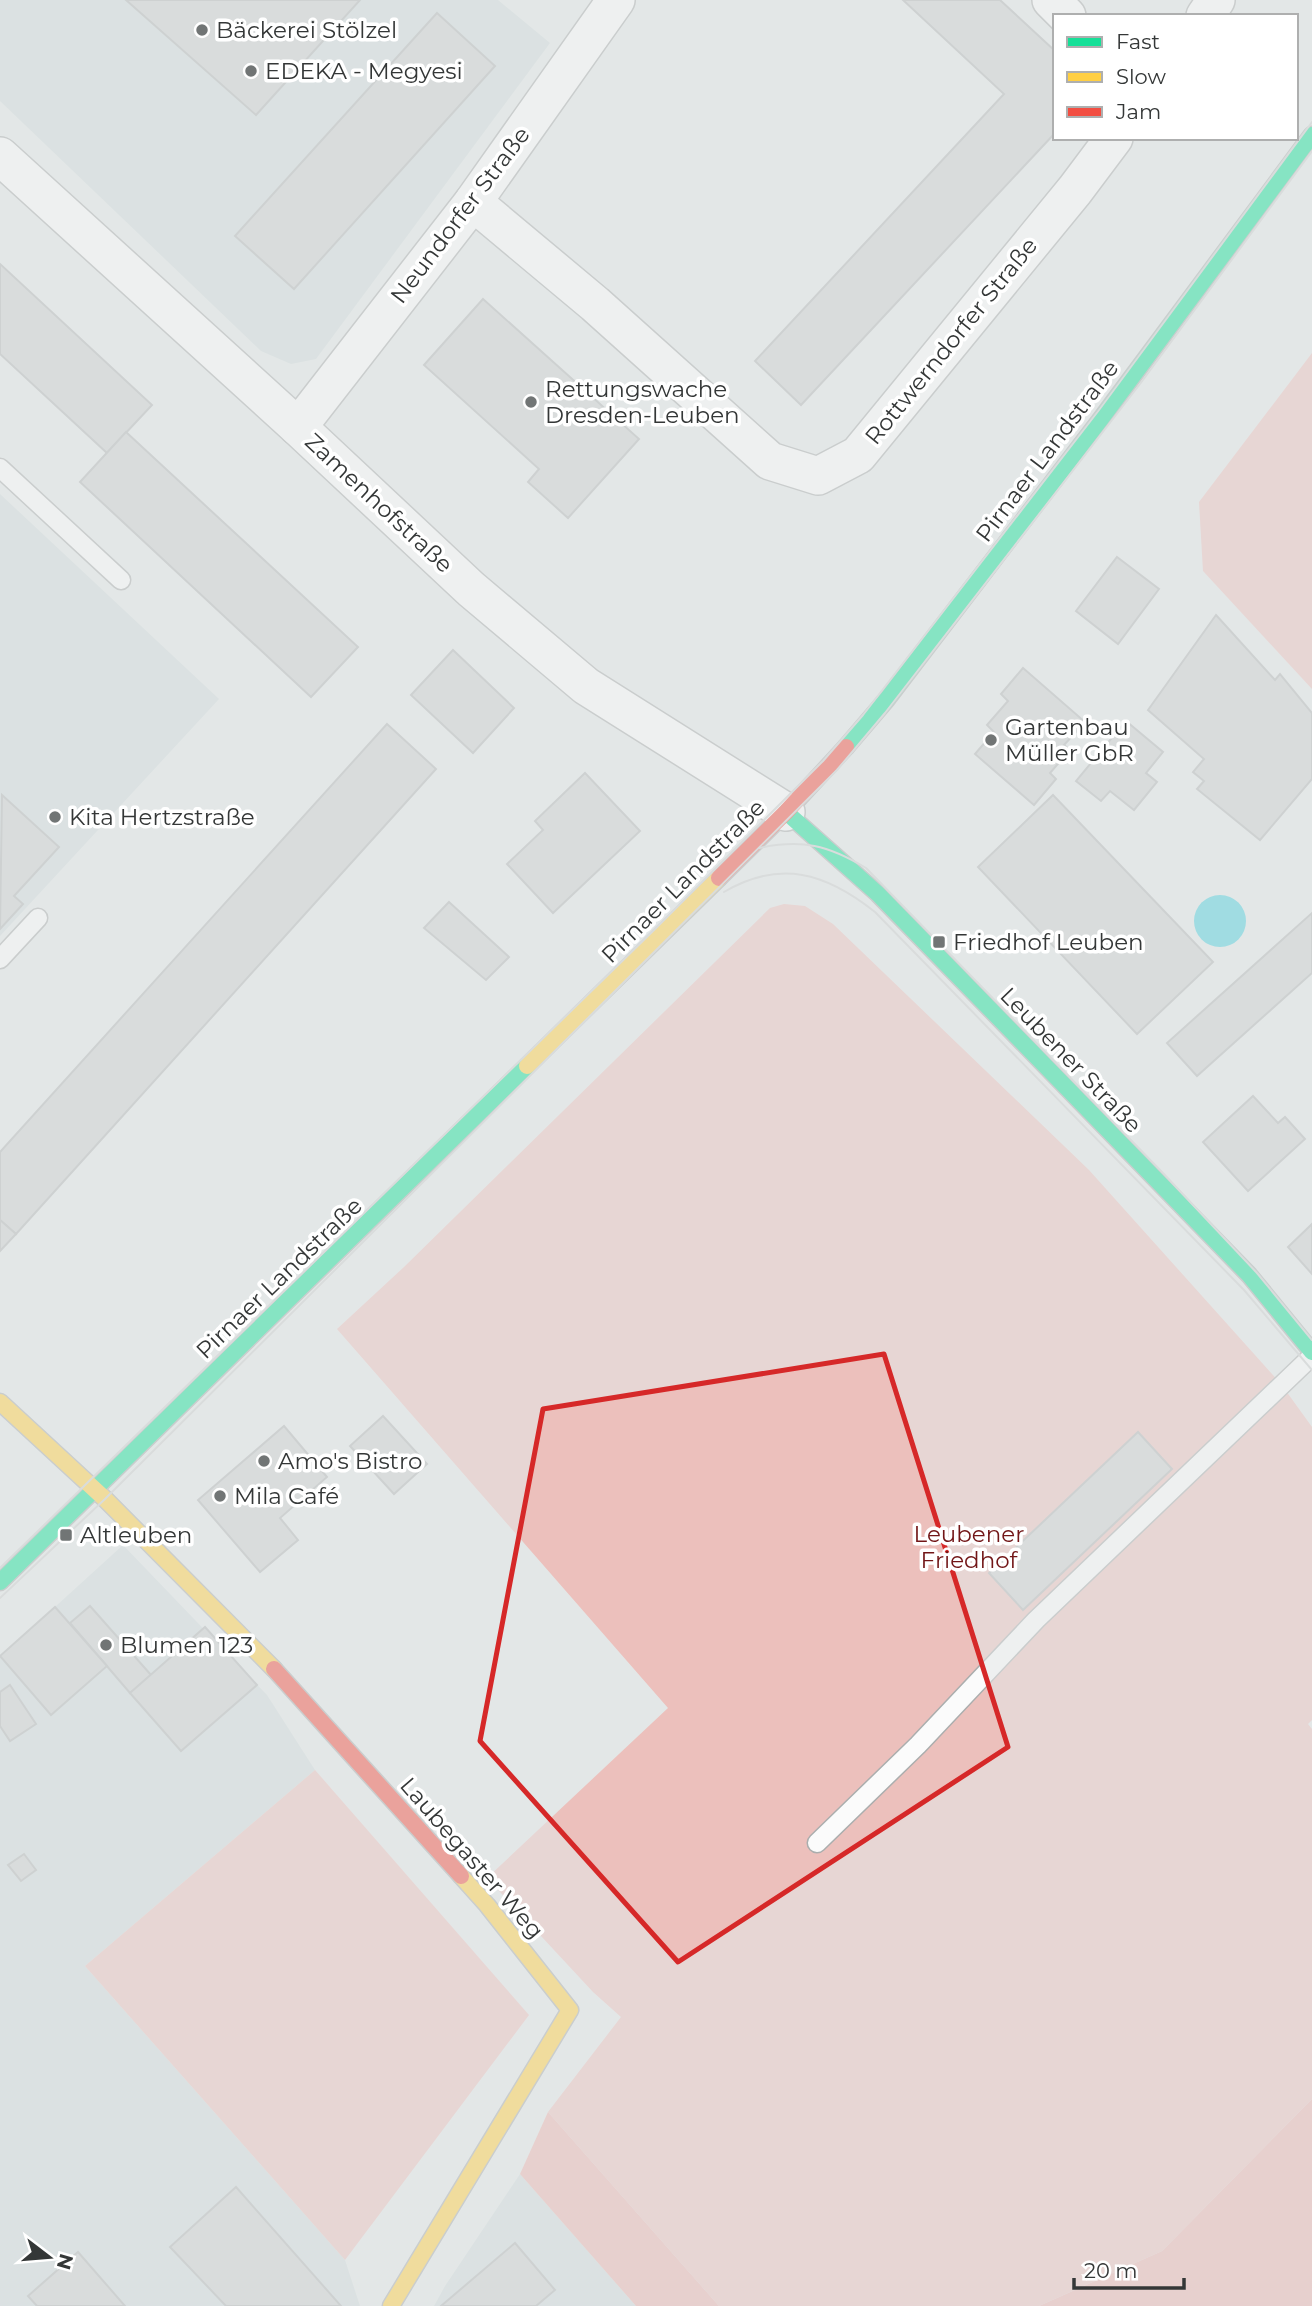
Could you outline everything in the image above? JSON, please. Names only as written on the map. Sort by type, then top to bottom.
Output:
[{"type":"street","name":"Neundorfer Straße","points":[[298,427],[473,202],[616,0]]},
{"type":"street","points":[[1051,0],[1065,14]]},
{"type":"street","name":"Pirnaer Landstraße","points":[[0,1582],[786,812],[847,746],[894,689],[1101,419],[1312,135]]},
{"type":"street","name":"Rottwerndorfer Straße","points":[[473,202],[596,304],[770,461],[818,476],[858,455],[1075,190],[1112,140]]},
{"type":"street","name":"Zamenhofstraße","points":[[0,156],[298,427],[471,589],[586,686],[786,812]]},
{"type":"street","name":"Leubener Straße","points":[[786,812],[887,904],[1240,1266],[1312,1354]]},
{"type":"street","points":[[0,1402],[95,1490]]},
{"type":"street","name":"Laubegaster Weg","points":[[95,1490],[293,1692],[487,1905],[570,2010],[391,2306]]},
{"type":"lane","points":[[0,468],[121,580]]},
{"type":"lane","points":[[0,960],[38,918]]},
{"type":"lane","points":[[817,1843],[918,1745],[1036,1620],[1312,1354]]},
{"type":"highlighted area","points":[[884,1354],[1008,1747],[678,1962],[480,1741],[543,1409]]},
{"type":"shaded area","points":[[0,0],[498,0],[550,43],[316,359],[291,364],[261,351],[0,101]]},
{"type":"shaded area","name":"Kita Hertzstraße","points":[[0,494],[219,699],[0,936]]},
{"type":"shaded area","points":[[123,1545],[267,1695],[315,1770],[85,1966],[345,2260],[360,2306],[0,2306],[0,1657]]},
{"type":"shaded area","points":[[1312,2099],[1312,2306],[1039,2306],[1162,2251]]},
{"type":"shaded area","points":[[548,2112],[719,2306],[636,2306],[520,2174]]},
{"type":"shaded area","points":[[520,2174],[636,2306],[434,2306]]},
{"type":"green space","points":[[1312,353],[1312,689],[1203,571],[1199,502]]},
{"type":"green space","name":"Leubener Friedhof","points":[[784,904],[805,906],[833,924],[1089,1170],[1281,1384],[1312,1427],[1312,1720],[1308,1724],[1312,1729],[1312,2099],[1162,2251],[1039,2306],[719,2306],[548,2112],[621,2017],[593,1992],[487,1878],[668,1708],[337,1329],[404,1267],[770,908]]},
{"type":"green space","points":[[315,1770],[529,2015],[345,2260],[85,1966]]},
{"type":"water","points":[[1220,895],[1230,897],[1238,903],[1244,911],[1244,931],[1238,939],[1230,945],[1220,947],[1210,945],[1202,939],[1196,931],[1194,921],[1196,911],[1202,903],[1210,897]]},
{"type":"building","name":"EDEKA - Megyesi","points":[[126,0],[360,0],[256,115]]},
{"type":"building","points":[[903,0],[1000,0],[1053,49],[1053,135],[801,405],[755,361],[1004,94]]},
{"type":"building","points":[[437,13],[495,66],[294,289],[235,236]]},
{"type":"building","points":[[0,264],[152,405],[107,453],[0,354]]},
{"type":"building","name":"Rettungswache Dresden-Leuben","points":[[483,299],[639,439],[568,518],[528,482],[539,469],[424,365]]},
{"type":"building","points":[[126,432],[358,647],[311,697],[80,482]]},
{"type":"building","points":[[1117,557],[1159,589],[1118,644],[1076,611]]},
{"type":"building","points":[[1216,615],[1275,680],[1280,674],[1312,713],[1312,779],[1260,840],[1197,789],[1204,781],[1193,772],[1204,759],[1148,710]]},
{"type":"building","points":[[453,650],[514,708],[473,753],[411,695]]},
{"type":"building","points":[[1023,668],[1085,722],[1064,745],[1070,750],[1050,773],[1056,779],[1034,805],[975,754],[994,732],[987,725],[1008,701],[1001,694]]},
{"type":"building","points":[[1126,721],[1163,752],[1146,773],[1157,782],[1134,810],[1110,791],[1101,801],[1076,781]]},
{"type":"building","points":[[387,724],[436,769],[16,1234],[0,1220],[0,1152]]},
{"type":"building","points":[[585,773],[640,831],[553,913],[507,864],[543,830],[535,821]]},
{"type":"building","points":[[2,795],[59,847],[14,896],[23,904],[0,929]]},
{"type":"building","points":[[1053,795],[1213,962],[1137,1034],[978,867]]},
{"type":"building","points":[[449,902],[509,957],[486,980],[424,928]]},
{"type":"building","points":[[1312,913],[1312,973],[1197,1076],[1167,1043]]},
{"type":"building","points":[[1253,1096],[1278,1123],[1285,1117],[1305,1139],[1248,1191],[1203,1142]]},
{"type":"building","points":[[0,1220],[16,1234],[0,1251]]},
{"type":"building","points":[[1312,1224],[1312,1274],[1288,1247]]},
{"type":"building","points":[[383,1416],[427,1464],[394,1494],[350,1446]]},
{"type":"building","points":[[284,1426],[327,1477],[280,1518],[298,1540],[260,1572],[198,1500]]},
{"type":"building","points":[[1138,1432],[1172,1469],[1023,1610],[989,1573]]},
{"type":"building","name":"Blumen 123","points":[[90,1606],[151,1675],[130,1693],[70,1623]]},
{"type":"building","points":[[55,1607],[107,1666],[51,1715],[0,1656]]},
{"type":"building","points":[[205,1627],[257,1685],[181,1751],[130,1693]]},
{"type":"building","points":[[10,1685],[36,1724],[10,1741],[0,1726],[0,1692]]},
{"type":"building","points":[[24,1854],[36,1870],[21,1881],[8,1865]]},
{"type":"building","points":[[236,2187],[341,2306],[226,2306],[170,2247]]},
{"type":"building","points":[[515,2243],[555,2290],[536,2306],[441,2306]]},
{"type":"building","points":[[78,2252],[125,2306],[37,2306],[28,2296]]},
{"type":"tram line","points":[[0,1568],[654,930],[823,761],[863,715],[1099,410],[1312,122]]},
{"type":"tram line","points":[[0,1598],[105,1499],[837,770],[885,713],[1140,384],[1312,151]]},
{"type":"tram line","points":[[759,848],[789,844],[814,846],[839,854],[866,868],[1163,1173],[1257,1273],[1312,1340]]},
{"type":"tram line","points":[[724,892],[764,876],[802,875],[839,888],[875,912],[1244,1290],[1312,1370]]},
{"type":"traffic: fast","points":[[846,747],[887,699],[1101,419],[1312,135]]},
{"type":"traffic: fast","points":[[786,812],[878,894],[1249,1275],[1312,1352]]},
{"type":"traffic: fast","points":[[0,1582],[527,1066]]},
{"type":"traffic: slow","points":[[527,1066],[719,878]]},
{"type":"traffic: slow","points":[[0,1402],[105,1499],[274,1669]]},
{"type":"traffic: slow","points":[[391,2306],[570,2010],[461,1876]]},
{"type":"traffic: jam","points":[[719,878],[786,812],[846,747]]},
{"type":"traffic: jam","points":[[274,1669],[461,1876]]},
{"type":"place","name":"Bäckerei Stölzel","points":[[202,30]]},
{"type":"place","name":"EDEKA - Megyesi","points":[[251,71]]},
{"type":"place","name":"Rettungswache Dresden-Leuben","points":[[531,402]]},
{"type":"place","name":"Gartenbau Müller GbR","points":[[991,740]]},
{"type":"place","name":"Kita Hertzstraße","points":[[55,817]]},
{"type":"place","name":"Friedhof Leuben","points":[[939,942]]},
{"type":"place","name":"Amo's Bistro","points":[[264,1461]]},
{"type":"place","name":"Mila Café","points":[[220,1496]]},
{"type":"place","name":"Altleuben","points":[[66,1535]]},
{"type":"place","name":"Blumen 123","points":[[106,1645]]}]
